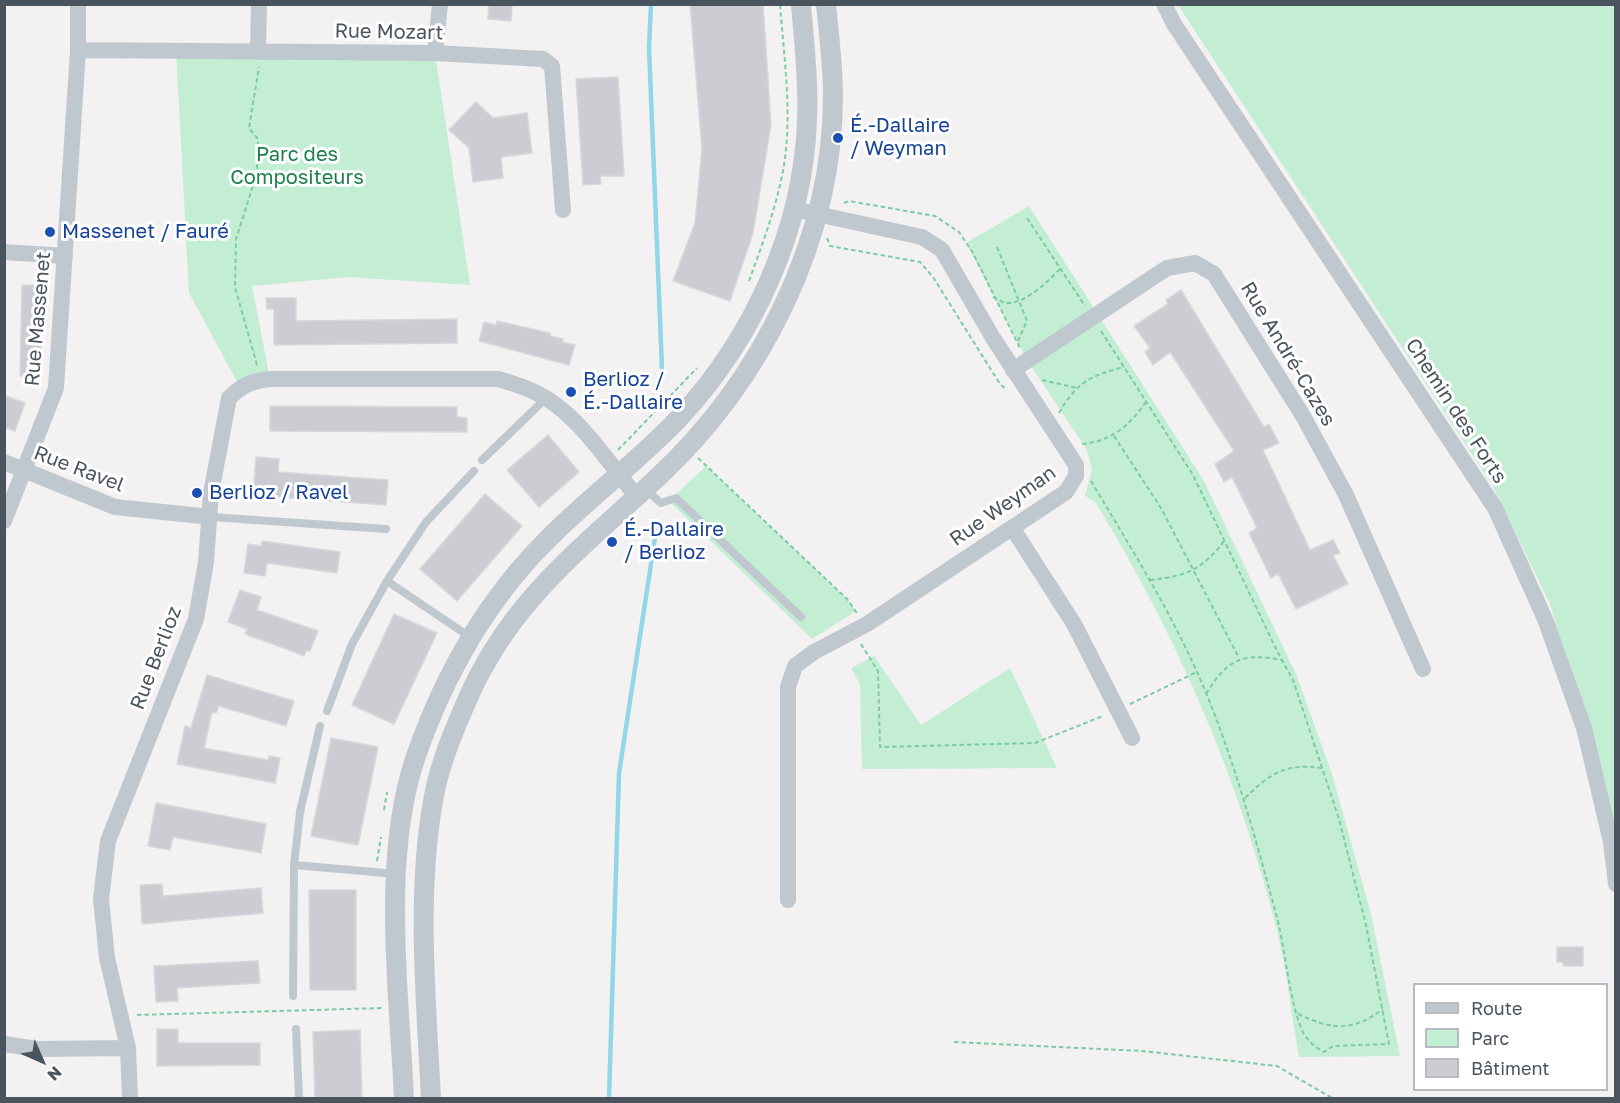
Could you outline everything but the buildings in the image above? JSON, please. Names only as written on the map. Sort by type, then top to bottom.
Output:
[{"type":"street","name":"Rue Massenet","points":[[4,521],[56,388],[78,50],[78,4]]},
{"type":"street","points":[[258,52],[259,4]]},
{"type":"street","points":[[435,53],[440,4]]},
{"type":"street","points":[[404,1098],[397,939],[398,874],[404,804],[416,758],[449,678],[490,606],[546,541],[620,476],[683,414],[731,354],[769,281],[794,209],[802,171],[807,123],[801,4]]},
{"type":"street","points":[[431,1098],[426,995],[427,859],[437,784],[449,747],[465,703],[485,664],[525,603],[584,543],[641,493],[687,448],[729,397],[753,363],[792,288],[816,214],[828,157],[833,95],[826,4]]},
{"type":"street","name":"Chemin des Forts","points":[[1164,4],[1174,24],[1495,508],[1545,619],[1584,728],[1611,842],[1616,884]]},
{"type":"street","name":"Rue Mozart","points":[[78,50],[435,53],[543,58],[552,66],[563,210]]},
{"type":"street","name":"Rue Weyman","points":[[788,900],[788,687],[795,666],[860,628],[1012,529],[1066,492],[1076,476],[1076,465],[1013,370],[951,263],[932,242],[910,234],[794,209]]},
{"type":"street","points":[[4,252],[65,256]]},
{"type":"street","name":"Rue André-Cazes","points":[[1013,370],[1167,268],[1196,263],[1214,274],[1303,416],[1346,495],[1423,669]]},
{"type":"street","name":"Rue Berlioz","points":[[130,1098],[128,1048],[107,958],[101,899],[108,841],[196,619],[211,517],[211,493],[229,398],[240,387],[261,380],[498,379],[520,385],[544,397],[574,423],[620,476],[641,493]]},
{"type":"street","name":"Rue Ravel","points":[[4,462],[115,507],[211,517]]},
{"type":"street","points":[[1012,529],[1074,624],[1132,738]]},
{"type":"street","points":[[4,1044],[37,1049],[128,1048]]},
{"type":"lane","points":[[482,460],[539,405],[544,397]]},
{"type":"lane","points":[[327,711],[352,644],[387,581],[426,522],[474,471]]},
{"type":"lane","points":[[641,493],[661,503],[676,498],[801,617]]},
{"type":"lane","points":[[211,517],[386,529]]},
{"type":"lane","points":[[387,581],[471,638]]},
{"type":"lane","points":[[293,996],[294,865],[300,812],[320,726]]},
{"type":"lane","points":[[294,865],[398,874]]},
{"type":"lane","points":[[296,1029],[299,1098]]},
{"type":"path","points":[[258,52],[258,81],[249,128],[258,139],[257,173],[236,239],[235,287],[261,380]]},
{"type":"path","points":[[816,214],[830,246],[920,262],[933,277],[1000,384],[1007,390],[1015,390]]},
{"type":"path","points":[[1027,218],[1093,317],[1193,476],[1293,680],[1339,819],[1389,1044],[1333,1046],[1324,1052],[1315,1047],[1304,1034],[1297,1014],[1279,921],[1244,798],[1206,695],[1197,672],[1150,580],[1087,473]]},
{"type":"path","points":[[997,247],[1027,321],[1017,342]]},
{"type":"path","points":[[993,297],[1006,303],[1019,300],[1061,268]]},
{"type":"path","points":[[1059,414],[1070,394],[1086,380],[1124,367]]},
{"type":"path","points":[[1042,380],[1077,388]]},
{"type":"path","points":[[1079,444],[1096,443],[1114,436],[1134,420],[1146,402]]},
{"type":"path","points":[[1114,436],[1161,508],[1196,570],[1239,658]]},
{"type":"path","points":[[687,448],[847,599],[878,671],[880,747],[1035,743],[1118,710],[1197,672]]},
{"type":"path","points":[[1150,580],[1173,577],[1196,570],[1213,556],[1225,540]]},
{"type":"path","points":[[1206,695],[1219,673],[1239,658],[1266,657],[1282,660]]},
{"type":"path","points":[[1244,798],[1280,770],[1302,765],[1322,768]]},
{"type":"path","points":[[121,1016],[386,1008]]},
{"type":"path","points":[[1297,1014],[1338,1029],[1369,1020],[1383,1009]]},
{"type":"path","points":[[954,1042],[1142,1051],[1277,1066],[1332,1098]]},
{"type":"green space","points":[[1178,5],[1615,5],[1615,831],[1550,604],[1492,485]]},
{"type":"green space","name":"Parc des Compositeurs","points":[[176,51],[435,53],[470,285],[348,277],[252,286],[270,379],[240,387],[189,293]]},
{"type":"green space","points":[[1029,206],[1204,481],[1296,674],[1332,774],[1371,914],[1400,1056],[1299,1057],[1276,926],[1243,814],[1202,708],[1126,554],[1096,503],[1085,496],[1092,470],[1087,450],[1027,360],[966,243]]},
{"type":"green space","points":[[706,466],[847,599],[856,611],[812,639],[669,501]]},
{"type":"green space","points":[[874,656],[921,725],[1010,668],[1057,768],[862,769],[860,684],[851,668]]},
{"type":"waterway","points":[[651,4],[649,48],[662,369]]},
{"type":"waterway","points":[[609,1098],[619,773],[657,525]]},
{"type":"place","name":"É.-Dallaire / Weyman","points":[[838,138]]},
{"type":"place","name":"Massenet / Fauré","points":[[50,232]]},
{"type":"place","name":"Berlioz / É.-Dallaire","points":[[571,392]]},
{"type":"place","name":"Berlioz / Ravel","points":[[197,493]]},
{"type":"place","name":"É.-Dallaire / Berlioz","points":[[612,542]]}]
